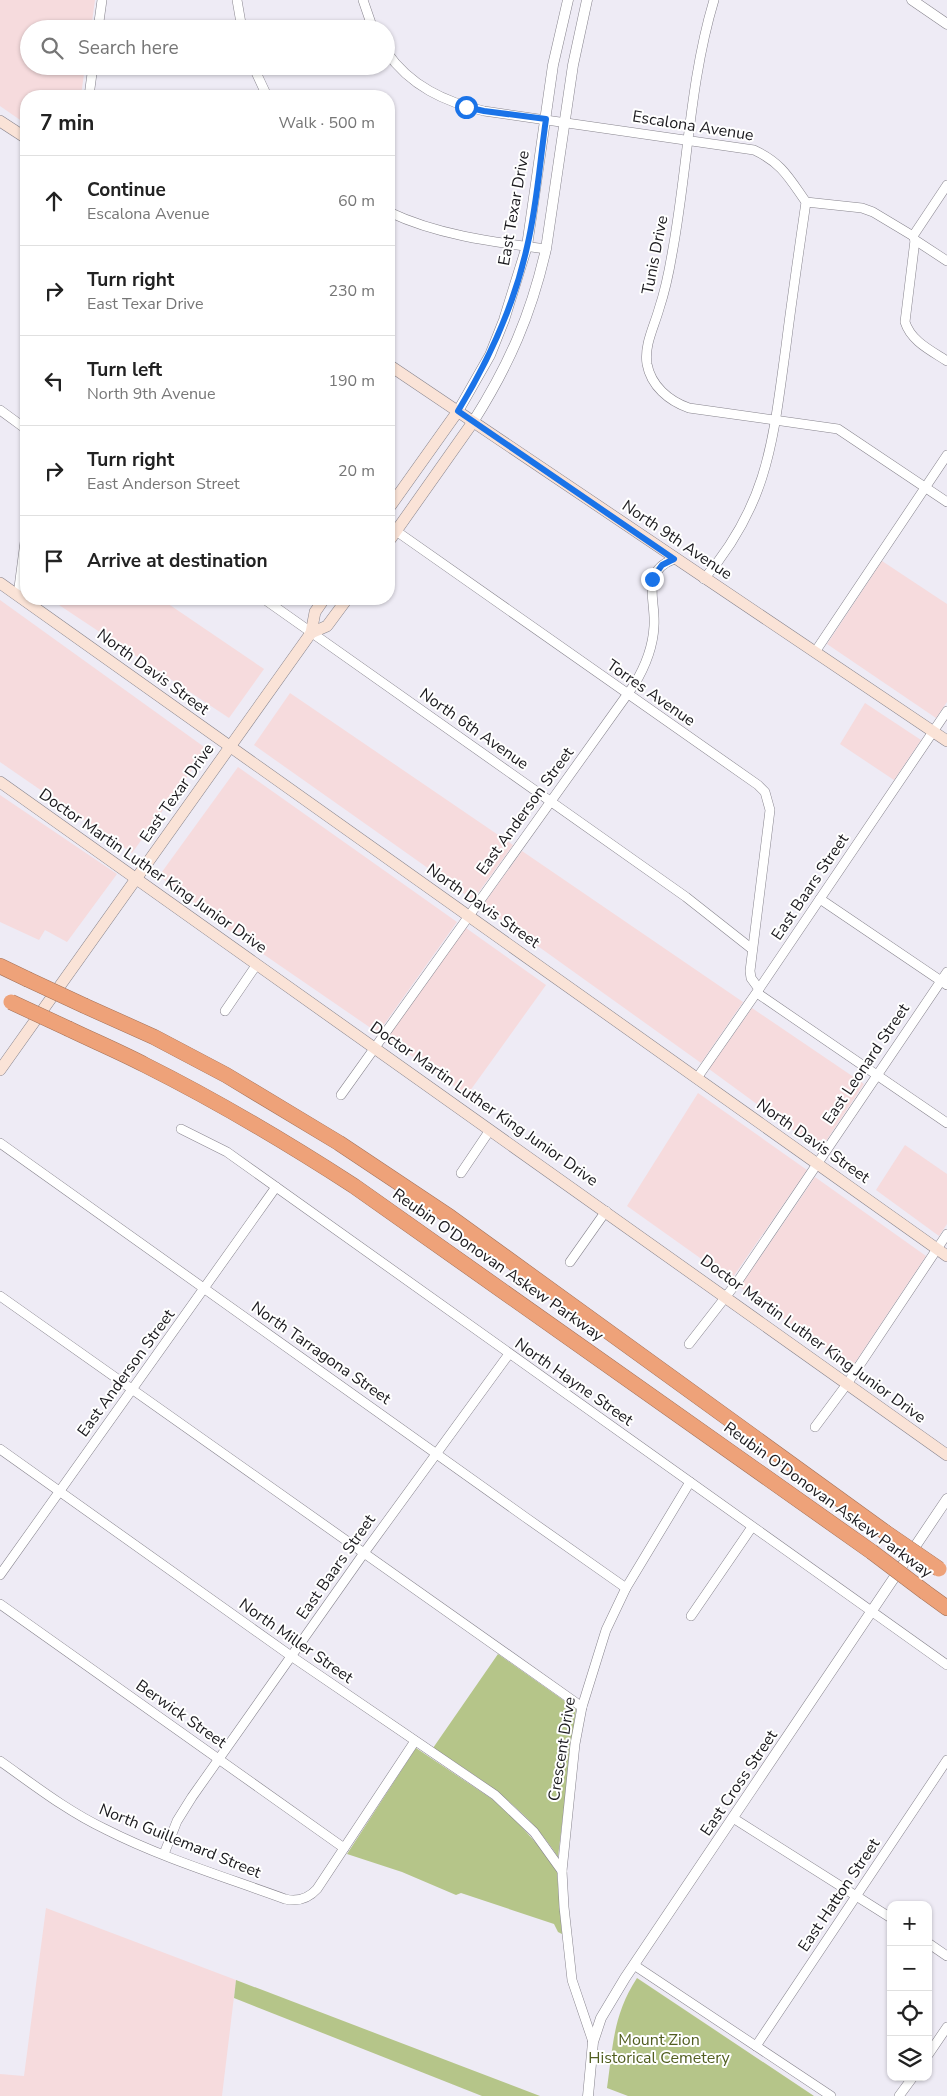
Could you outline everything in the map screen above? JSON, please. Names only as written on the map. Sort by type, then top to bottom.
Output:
[{"type":"highway","name":"Reubin O'Donovan Askew Parkway","points":[[0,966],[154,1037],[226,1075],[339,1143],[458,1223],[943,1572]]},
{"type":"highway","name":"Reubin O'Donovan Askew Parkway","points":[[6,1000],[145,1064],[209,1098],[288,1144],[354,1186],[872,1552],[947,1608]]},
{"type":"main road","points":[[0,121],[20,134]]},
{"type":"main road","name":"North 9th Avenue","points":[[395,369],[674,559],[947,741]]},
{"type":"main road","name":"East Texar Drive","points":[[395,500],[458,411]]},
{"type":"main road","points":[[395,525],[473,422]]},
{"type":"main road","name":"North Davis Street","points":[[0,583],[18,595]]},
{"type":"main road","name":"North Davis Street","points":[[32,605],[947,1256]]},
{"type":"main road","name":"East Texar Drive","points":[[0,1070],[311,632],[314,612],[319,605]]},
{"type":"main road","name":"East Texar Drive","points":[[311,632],[328,626],[343,605]]},
{"type":"main road","name":"Doctor Martin Luther King Junior Drive","points":[[0,782],[947,1455]]},
{"type":"street","points":[[99,20],[102,0]]},
{"type":"street","points":[[237,0],[240,20]]},
{"type":"street","points":[[363,0],[370,20]]},
{"type":"street","name":"East Texar Drive","points":[[458,411],[486,362],[504,320],[528,246],[553,65],[568,0]]},
{"type":"street","points":[[473,422],[492,392],[518,341],[532,302],[546,249],[573,65],[588,0]]},
{"type":"street","name":"Tunis Drive","points":[[714,0],[699,60],[673,252],[664,293],[648,343],[647,363],[650,373],[662,392],[679,404],[689,408],[838,430],[947,502]]},
{"type":"street","points":[[912,0],[947,24]]},
{"type":"street","name":"Escalona Avenue","points":[[395,62],[418,84],[445,100],[484,111],[746,148],[765,155],[785,171],[806,202]]},
{"type":"street","points":[[90,90],[92,75]]},
{"type":"street","points":[[257,75],[264,90]]},
{"type":"street","points":[[947,185],[914,238],[904,322],[915,340],[947,361]]},
{"type":"street","points":[[704,579],[733,542],[766,472],[776,420],[806,202],[862,208],[873,212],[947,261]]},
{"type":"street","points":[[395,214],[451,232],[546,249]]},
{"type":"street","points":[[0,410],[20,425]]},
{"type":"street","points":[[815,652],[947,455]]},
{"type":"street","name":"Torres Avenue","points":[[395,531],[758,785],[765,792],[770,810],[752,950]]},
{"type":"street","name":"East Anderson Street","points":[[341,1095],[640,675],[652,641],[654,626],[652,579],[662,565],[674,559]]},
{"type":"street","points":[[18,595],[20,580]]},
{"type":"street","name":"North 6th Avenue","points":[[273,605],[686,897],[752,950]]},
{"type":"street","name":"East Baars Street","points":[[697,1078],[947,711]]},
{"type":"street","points":[[820,899],[944,982]]},
{"type":"street","points":[[752,950],[751,978],[758,991],[947,1123]]},
{"type":"street","points":[[224,1011],[257,964]]},
{"type":"street","name":"East Leonard Street","points":[[689,1344],[725,1297],[876,1075],[944,982],[947,972]]},
{"type":"street","name":"North Hayne Street","points":[[181,1129],[227,1152],[947,1665]]},
{"type":"street","points":[[461,1173],[490,1130]]},
{"type":"street","name":"North Tarragona Street","points":[[0,1142],[626,1588]]},
{"type":"street","name":"East Anderson Street","points":[[0,1574],[276,1187]]},
{"type":"street","points":[[570,1262],[606,1211]]},
{"type":"street","points":[[814,1427],[847,1384],[947,1234]]},
{"type":"street","points":[[0,1296],[582,1708]]},
{"type":"street","name":"East Baars Street","points":[[164,1854],[177,1821],[219,1760],[364,1553],[509,1354]]},
{"type":"street","name":"North Miller Street","points":[[0,1448],[292,1656],[414,1741],[474,1780],[514,1812],[534,1832],[562,1871]]},
{"type":"street","name":"Crescent Drive","points":[[593,2042],[572,1980],[562,1871],[576,1744],[582,1708],[606,1630],[626,1588],[690,1482]]},
{"type":"street","name":"East Cross Street","points":[[588,2096],[593,2042],[600,2018],[947,1499]]},
{"type":"street","points":[[691,1616],[752,1527]]},
{"type":"street","name":"Berwick Street","points":[[0,1604],[344,1848]]},
{"type":"street","points":[[344,1848],[414,1741]]},
{"type":"street","name":"East Hatton Street","points":[[756,2046],[947,1760]]},
{"type":"street","name":"North Guillemard Street","points":[[0,1761],[76,1814],[111,1832],[285,1899],[299,1900],[306,1898],[317,1889],[344,1848]]},
{"type":"street","points":[[733,1818],[887,1915]]},
{"type":"street","points":[[932,1946],[947,1956]]},
{"type":"street","points":[[634,1965],[831,2096]]},
{"type":"street","points":[[932,2049],[947,2026]]},
{"type":"street","points":[[899,2096],[910,2081]]},
{"type":"shaded area","points":[[0,0],[95,0],[92,20],[20,20],[20,75],[84,75],[82,90],[20,90],[20,120],[0,106]]},
{"type":"shaded area","points":[[882,561],[947,604],[947,702],[936,718],[827,644]]},
{"type":"shaded area","points":[[0,600],[207,749],[132,853],[0,762]]},
{"type":"shaded area","points":[[59,605],[170,605],[264,669],[229,718]]},
{"type":"shaded area","points":[[290,693],[513,845],[473,900],[254,745]]},
{"type":"shaded area","points":[[865,703],[921,740],[894,780],[840,744]]},
{"type":"shaded area","points":[[238,767],[457,922],[378,1033],[234,934],[159,876]]},
{"type":"shaded area","points":[[0,795],[117,874],[67,942],[45,930],[39,940],[0,922]]},
{"type":"shaded area","points":[[522,851],[743,1002],[701,1063],[482,906]]},
{"type":"shaded area","points":[[466,928],[546,985],[467,1095],[387,1039]]},
{"type":"shaded area","points":[[752,1008],[864,1084],[820,1150],[709,1069]]},
{"type":"shaded area","points":[[698,1093],[807,1170],[731,1280],[627,1206]]},
{"type":"shaded area","points":[[905,1145],[947,1174],[947,1224],[939,1236],[876,1190]]},
{"type":"shaded area","points":[[815,1177],[926,1256],[852,1367],[740,1287]]},
{"type":"shaded area","points":[[46,1908],[236,1980],[222,2096],[0,2096],[0,2074],[24,2076]]},
{"type":"green space","points":[[498,1654],[576,1709],[558,1857],[546,1839],[502,1795],[433,1748]]},
{"type":"green space","points":[[416,1748],[492,1799],[511,1815],[546,1854],[557,1872],[562,1934],[558,1932],[554,1924],[461,1893],[456,1895],[402,1872],[347,1854]]},
{"type":"green space","name":"Mount Zion Historical Cemetery","points":[[637,1978],[814,2096],[628,2096],[607,2088],[615,2031],[623,2005]]},
{"type":"green space","points":[[236,1980],[540,2096],[482,2096],[234,1998]]},
{"type":"route","points":[[466,107],[546,119],[528,246],[513,295],[490,355],[458,411],[674,559],[662,565],[652,579]]}]
